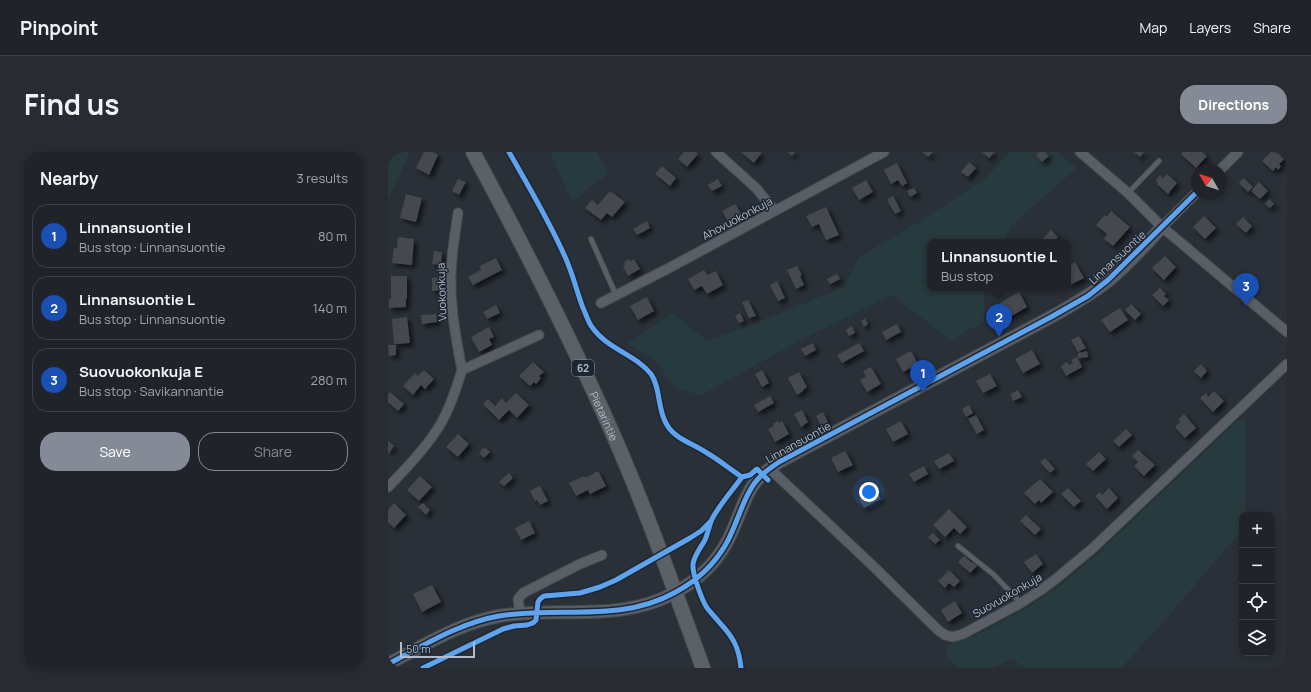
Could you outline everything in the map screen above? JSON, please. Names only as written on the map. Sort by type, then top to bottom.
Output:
[{"type":"main road","name":"Pietarintie","points":[[473,152],[517,235],[582,366],[608,424],[636,489],[704,668]]},
{"type":"street","points":[[716,152],[756,188],[775,211]]},
{"type":"street","name":"Ahovuokonkuja","points":[[601,303],[884,152]]},
{"type":"street","points":[[1080,152],[1128,193],[1162,227],[1287,332]]},
{"type":"street","points":[[1226,164],[1238,152]]},
{"type":"street","name":"Linnansuontie","points":[[388,664],[457,629],[498,616],[520,613],[610,611],[637,607],[661,600],[676,593],[707,570],[717,559],[733,530],[751,488],[757,480],[770,469],[1088,296],[1114,275],[1191,198]]},
{"type":"street","name":"Vuokonkuja","points":[[458,213],[451,260],[451,297],[455,336],[462,370]]},
{"type":"street","points":[[388,487],[418,454],[440,424],[450,404],[462,370],[539,335]]},
{"type":"street","name":"Suovuokonkuja","points":[[770,469],[871,564],[925,618],[944,635],[953,637],[963,634],[1021,603],[1057,578],[1093,548],[1287,364]]},
{"type":"street","points":[[520,613],[518,599],[523,593],[580,564],[602,555]]},
{"type":"lane","points":[[1128,193],[1159,161]]},
{"type":"lane","points":[[591,239],[616,295]]},
{"type":"lane","points":[[958,546],[993,574],[1021,603]]},
{"type":"green space","points":[[388,152],[410,152],[388,200]]},
{"type":"green space","points":[[550,152],[597,152],[608,173],[572,202]]},
{"type":"green space","points":[[1010,152],[1057,152],[1077,168],[1013,224],[1005,239],[927,239],[927,291],[984,291],[984,321],[951,341],[892,295],[801,340],[700,396],[673,386],[658,363],[627,343],[673,313],[707,341],[844,287],[859,257],[911,227],[985,179]]},
{"type":"green space","points":[[1238,420],[1246,420],[1245,512],[1239,512],[1239,534],[1161,625],[1121,668],[1027,668],[1012,659],[992,668],[959,668],[949,660],[945,646],[979,634],[1023,610],[1061,585],[1099,553]]},
{"type":"building","points":[[424,152],[432,152],[438,155],[429,175],[416,168]]},
{"type":"building","points":[[684,152],[696,152],[698,154],[687,167],[678,159]]},
{"type":"building","points":[[741,152],[762,152],[754,163]]},
{"type":"building","points":[[787,152],[795,152],[792,156]]},
{"type":"building","points":[[922,152],[933,152],[928,157]]},
{"type":"building","points":[[982,152],[995,152],[989,158]]},
{"type":"building","points":[[1039,152],[1045,152],[1049,156],[1042,162],[1036,155]]},
{"type":"building","points":[[1134,152],[1144,152],[1140,157]]},
{"type":"building","points":[[1183,152],[1202,152],[1207,156],[1200,164],[1192,164],[1181,154]]},
{"type":"building","points":[[1271,152],[1277,152],[1284,159],[1279,164],[1281,166],[1278,170],[1276,167],[1273,171],[1262,161]]},
{"type":"building","points":[[969,162],[976,168],[968,177],[961,172]]},
{"type":"building","points":[[897,163],[907,183],[902,186],[898,180],[891,184],[884,170]]},
{"type":"building","points":[[662,166],[676,178],[670,186],[655,174]]},
{"type":"building","points":[[1167,174],[1177,183],[1168,194],[1157,184],[1158,183],[1156,180],[1160,175],[1163,178]]},
{"type":"building","points":[[1243,178],[1253,187],[1248,192],[1239,183]]},
{"type":"building","points":[[458,179],[466,182],[459,195],[452,191]]},
{"type":"building","points":[[718,179],[722,186],[712,191],[708,185]]},
{"type":"building","points":[[866,180],[873,192],[859,200],[852,188]]},
{"type":"building","points":[[1259,182],[1268,191],[1260,199],[1251,191]]},
{"type":"building","points":[[914,188],[917,193],[910,197],[907,191]]},
{"type":"building","points":[[610,191],[625,202],[612,217],[607,213],[601,220],[585,208],[592,200],[598,205]]},
{"type":"building","points":[[406,194],[422,198],[416,222],[400,218]]},
{"type":"building","points":[[893,196],[901,211],[895,214],[887,200]]},
{"type":"building","points":[[1269,199],[1274,204],[1270,208],[1265,204]]},
{"type":"building","points":[[735,204],[742,215],[729,223],[722,211]]},
{"type":"building","points":[[826,207],[839,235],[826,240],[819,224],[812,227],[806,216]]},
{"type":"building","points":[[1111,211],[1130,227],[1113,246],[1104,239],[1107,234],[1096,225],[1105,215],[1107,217]]},
{"type":"building","points":[[1204,216],[1216,228],[1205,239],[1193,227]]},
{"type":"building","points":[[1243,217],[1252,226],[1246,233],[1236,224]]},
{"type":"building","points":[[647,221],[650,228],[637,235],[633,229]]},
{"type":"building","points":[[1051,230],[1058,237],[1056,239],[1043,239]]},
{"type":"building","points":[[398,237],[414,239],[412,265],[392,263],[394,248],[397,248]]},
{"type":"building","points":[[434,251],[442,252],[441,265],[432,264]]},
{"type":"building","points":[[1165,256],[1176,267],[1164,280],[1152,268]]},
{"type":"building","points":[[496,258],[502,270],[473,285],[468,277],[481,270],[480,266]]},
{"type":"building","points":[[629,259],[630,261],[634,259],[640,269],[628,276],[623,266],[625,264],[624,262]]},
{"type":"building","points":[[1075,262],[1084,278],[1071,284],[1071,264]]},
{"type":"building","points":[[797,266],[802,275],[800,276],[804,285],[796,289],[787,270]]},
{"type":"building","points":[[704,270],[707,275],[716,271],[723,285],[707,294],[702,286],[694,290],[688,279]]},
{"type":"building","points":[[837,274],[840,279],[830,284],[827,279]]},
{"type":"building","points":[[391,276],[407,276],[406,307],[389,308],[389,299],[391,299]]},
{"type":"building","points":[[441,277],[442,290],[432,291],[432,278]]},
{"type":"building","points":[[777,281],[785,298],[778,301],[770,285]]},
{"type":"building","points":[[1160,288],[1166,294],[1164,296],[1169,300],[1163,306],[1152,295]]},
{"type":"building","points":[[1019,292],[1027,307],[1003,321],[995,306]]},
{"type":"building","points":[[647,297],[654,311],[638,320],[630,306]]},
{"type":"building","points":[[748,300],[756,316],[749,318],[742,302]]},
{"type":"building","points":[[1131,304],[1141,314],[1135,320],[1125,310]]},
{"type":"building","points":[[496,305],[500,313],[487,319],[483,312]]},
{"type":"building","points":[[1120,308],[1128,320],[1110,332],[1101,320]]},
{"type":"building","points":[[740,313],[744,321],[739,323],[735,316]]},
{"type":"building","points":[[436,314],[437,322],[422,324],[421,315]]},
{"type":"building","points":[[407,317],[410,343],[394,344],[392,319]]},
{"type":"building","points":[[865,318],[868,324],[864,327],[861,321]]},
{"type":"building","points":[[897,324],[901,332],[886,340],[882,332]]},
{"type":"building","points":[[852,326],[855,333],[849,336],[846,330]]},
{"type":"building","points":[[489,327],[494,337],[489,339],[492,345],[479,352],[471,337]]},
{"type":"building","points":[[1079,336],[1086,348],[1078,352],[1071,340]]},
{"type":"building","points":[[813,343],[816,350],[805,356],[801,349]]},
{"type":"building","points":[[859,343],[864,351],[842,363],[837,355]]},
{"type":"building","points":[[388,345],[396,345],[396,355],[389,356]]},
{"type":"building","points":[[1032,350],[1040,364],[1023,373],[1015,359]]},
{"type":"building","points":[[911,351],[918,364],[903,372],[896,359]]},
{"type":"building","points":[[1087,351],[1088,357],[1078,358],[1078,353]]},
{"type":"building","points":[[1077,357],[1082,367],[1066,376],[1061,366],[1067,362],[1069,365],[1073,363],[1071,360]]},
{"type":"building","points":[[533,362],[544,372],[539,376],[541,378],[536,384],[534,382],[530,386],[519,376]]},
{"type":"building","points":[[1201,364],[1207,371],[1201,378],[1194,371]]},
{"type":"building","points":[[871,367],[881,384],[867,392],[860,380],[866,377],[863,371]]},
{"type":"building","points":[[424,370],[434,379],[425,389],[421,385],[413,395],[403,386],[415,373],[418,376]]},
{"type":"building","points":[[762,370],[769,383],[762,387],[755,374]]},
{"type":"building","points":[[799,372],[807,387],[797,395],[788,378]]},
{"type":"building","points":[[990,374],[997,386],[983,393],[976,381]]},
{"type":"building","points":[[1018,390],[1022,397],[1013,401],[1010,394]]},
{"type":"building","points":[[1214,391],[1224,401],[1213,412],[1200,398],[1206,393],[1208,397]]},
{"type":"building","points":[[390,392],[404,404],[398,411],[388,402],[388,395]]},
{"type":"building","points":[[516,393],[529,405],[517,418],[509,410],[499,420],[483,404],[488,399],[495,406],[502,398],[506,403]]},
{"type":"building","points":[[770,396],[774,403],[758,412],[754,405]]},
{"type":"building","points":[[969,405],[973,413],[966,417],[962,409]]},
{"type":"building","points":[[802,410],[808,422],[801,427],[794,414]]},
{"type":"building","points":[[823,412],[828,422],[821,426],[816,416]]},
{"type":"building","points":[[1184,414],[1196,428],[1185,438],[1175,427],[1180,422],[1178,420]]},
{"type":"building","points":[[976,415],[984,430],[977,434],[968,419]]},
{"type":"building","points":[[778,421],[779,423],[782,421],[789,434],[775,442],[768,429],[774,426],[773,424]]},
{"type":"building","points":[[901,421],[908,434],[893,442],[886,429]]},
{"type":"building","points":[[1126,429],[1132,435],[1119,447],[1113,441]]},
{"type":"building","points":[[458,434],[469,444],[458,457],[446,447]]},
{"type":"building","points":[[388,441],[394,446],[388,454]]},
{"type":"building","points":[[484,447],[490,452],[484,458],[479,453]]},
{"type":"building","points":[[1138,450],[1155,465],[1144,476],[1134,466],[1138,462],[1132,456]]},
{"type":"building","points":[[845,451],[853,465],[838,472],[831,458]]},
{"type":"building","points":[[1099,452],[1106,459],[1093,471],[1086,464]]},
{"type":"building","points":[[949,453],[954,461],[939,469],[934,461]]},
{"type":"building","points":[[1045,458],[1055,469],[1050,473],[1040,462]]},
{"type":"building","points":[[924,466],[928,474],[914,482],[909,474]]},
{"type":"building","points":[[598,471],[606,486],[590,494],[588,490],[576,496],[569,483],[584,476],[585,478]]},
{"type":"building","points":[[509,473],[513,478],[504,486],[499,482]]},
{"type":"building","points":[[420,476],[432,487],[419,501],[407,490]]},
{"type":"building","points":[[1040,479],[1053,492],[1041,503],[1039,500],[1035,504],[1024,493]]},
{"type":"building","points":[[540,486],[548,501],[540,505],[537,500],[535,501],[530,491]]},
{"type":"building","points":[[1068,488],[1081,501],[1074,507],[1061,494]]},
{"type":"building","points":[[1109,488],[1118,498],[1107,509],[1095,496],[1100,492],[1102,495]]},
{"type":"building","points":[[876,490],[881,499],[864,508],[859,499]]},
{"type":"building","points":[[394,503],[406,515],[394,528],[388,522],[388,510]]},
{"type":"building","points":[[423,503],[430,510],[426,515],[418,507]]},
{"type":"building","points":[[949,509],[967,527],[960,534],[954,528],[945,537],[933,525]]},
{"type":"building","points":[[1026,515],[1041,529],[1035,535],[1020,521]]},
{"type":"building","points":[[529,521],[535,533],[521,540],[515,528]]},
{"type":"building","points":[[933,533],[940,540],[935,544],[928,537]]},
{"type":"building","points":[[1036,554],[1043,564],[1032,573],[1024,562]]},
{"type":"building","points":[[964,556],[977,566],[970,573],[958,562]]},
{"type":"building","points":[[949,570],[960,581],[954,587],[949,583],[945,588],[938,581]]},
{"type":"building","points":[[432,585],[441,602],[422,612],[413,594]]},
{"type":"building","points":[[955,601],[962,613],[948,622],[941,610]]},
{"type":"cycle path","points":[[509,152],[560,245],[571,271],[583,308],[592,327],[605,341],[637,361],[651,374],[656,386],[664,419],[670,430],[680,438],[702,450],[742,477]]},
{"type":"cycle path","points":[[388,664],[442,636],[484,619],[521,613],[588,612],[632,608],[653,602],[682,589],[697,578],[716,559],[726,544],[753,485],[768,470],[779,462],[1088,296],[1108,280],[1191,198]]},
{"type":"cycle path","points":[[741,668],[737,648],[728,633],[707,608],[696,580],[693,564],[696,555],[705,540],[715,513],[742,477],[750,475],[757,469],[768,480]]},
{"type":"cycle path","points":[[423,668],[503,629],[533,623],[536,620],[538,602],[544,596],[580,593],[616,580],[690,538],[701,531],[711,521]]},
{"type":"place","name":"Suovuokonkuja E","points":[[1246,306]]},
{"type":"place","name":"Linnansuontie L","points":[[999,337]]},
{"type":"place","name":"Linnansuontie I","points":[[923,393]]}]
